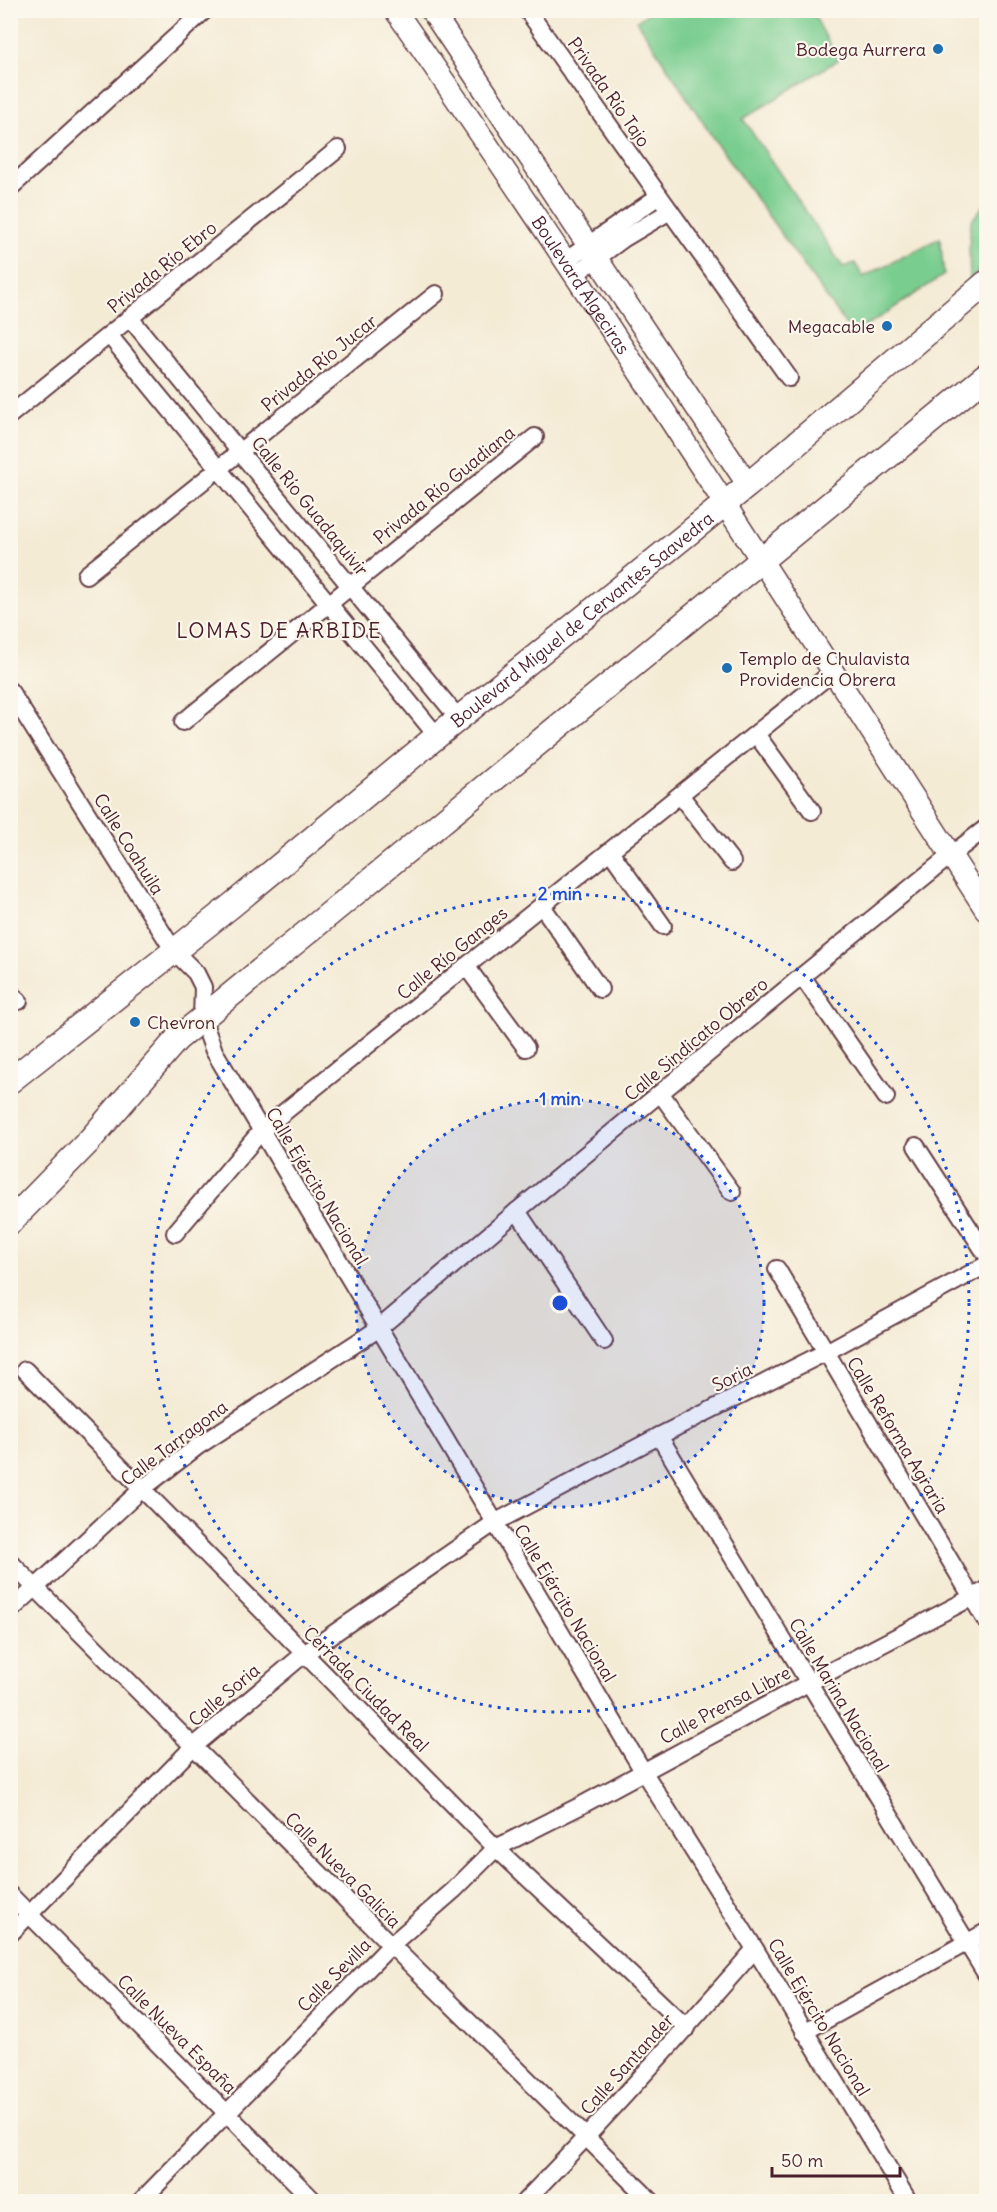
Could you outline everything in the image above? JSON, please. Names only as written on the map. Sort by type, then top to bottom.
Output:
[{"type":"main road","name":"Boulevard Miguel de Cervantes Saavedra","points":[[10,1081],[174,951],[748,485],[987,283]]},
{"type":"main road","points":[[10,1221],[89,1140],[177,1039],[987,376]]},
{"type":"street","points":[[10,188],[205,10]]},
{"type":"street","name":"Boulevard Algeciras","points":[[395,10],[570,268],[725,503],[987,910]]},
{"type":"street","name":"Boulevard Algeciras","points":[[431,10],[748,485]]},
{"type":"street","name":"Privada Río Tajo","points":[[527,10],[789,378]]},
{"type":"street","name":"Privada Río Ebro","points":[[10,415],[338,149]]},
{"type":"street","points":[[570,268],[659,196]]},
{"type":"street","points":[[592,251],[670,212]]},
{"type":"street","name":"Privada Río Jucar","points":[[86,575],[436,294]]},
{"type":"street","name":"Calle Río Guadaquivir","points":[[130,318],[459,719]]},
{"type":"street","points":[[109,335],[437,736]]},
{"type":"street","name":"Privada Río Guadiana","points":[[183,722],[535,437]]},
{"type":"street","name":"Calle Río Ganges","points":[[175,1233],[262,1130],[834,671]]},
{"type":"street","name":"Calle Coahuila","points":[[12,700],[174,951],[196,974],[204,987],[202,1018]]},
{"type":"street","points":[[756,734],[812,811]]},
{"type":"street","points":[[680,795],[732,862]]},
{"type":"street","name":"Calle Sindicato Obrero","points":[[378,1329],[802,976],[987,828]]},
{"type":"street","points":[[610,851],[663,926]]},
{"type":"street","points":[[542,906],[600,989]]},
{"type":"street","points":[[466,966],[526,1048]]},
{"type":"street","points":[[802,976],[886,1097]]},
{"type":"street","name":"Calle Ejército Nacional","points":[[202,1018],[214,1051],[494,1524],[643,1771],[755,1949],[909,2202]]},
{"type":"street","points":[[661,1094],[732,1192]]},
{"type":"street","points":[[916,1146],[987,1254]]},
{"type":"street","points":[[517,1211],[604,1341]]},
{"type":"street","name":"Soria","points":[[494,1524],[659,1436],[826,1352],[987,1265]]},
{"type":"street","name":"Calle Reforma Agraria","points":[[777,1269],[826,1352],[979,1594],[987,1621]]},
{"type":"street","name":"Calle Tarragona","points":[[10,1611],[142,1489],[198,1446],[378,1329]]},
{"type":"street","name":"Cerrada Ciudad Real","points":[[25,1370],[496,1848],[687,2028]]},
{"type":"street","name":"Calle Marina Nacional","points":[[659,1436],[987,1974]]},
{"type":"street","name":"Calle Soria","points":[[10,1934],[193,1747],[304,1654],[494,1524]]},
{"type":"street","name":"Calle Nueva Galicia","points":[[10,1562],[391,1945],[652,2202]]},
{"type":"street","name":"Calle Prensa Libre","points":[[643,1771],[979,1594]]},
{"type":"street","name":"Calle Sevilla","points":[[140,2202],[391,1945],[454,1890],[496,1848],[643,1771]]},
{"type":"street","name":"Calle Nueva España","points":[[10,1895],[315,2202]]},
{"type":"street","points":[[804,2032],[987,1932]]},
{"type":"street","name":"Calle Santander","points":[[524,2202],[687,2028],[755,1949]]},
{"type":"green space","points":[[653,10],[812,11],[838,60],[743,119],[843,267],[855,263],[863,277],[940,238],[944,275],[853,335],[713,138],[637,21]]},
{"type":"green space","points":[[985,204],[986,261],[970,282],[971,221]]},
{"type":"place","name":"Bodega Aurrera","points":[[938,49]]},
{"type":"place","name":"Megacable","points":[[887,326]]},
{"type":"place","name":"Templo de Chulavista Providencia Obrera","points":[[727,668]]},
{"type":"place","name":"Chevron","points":[[135,1022]]},
{"type":"district","name":"LOMAS DE ARBIDE","points":[[279,630]]}]
